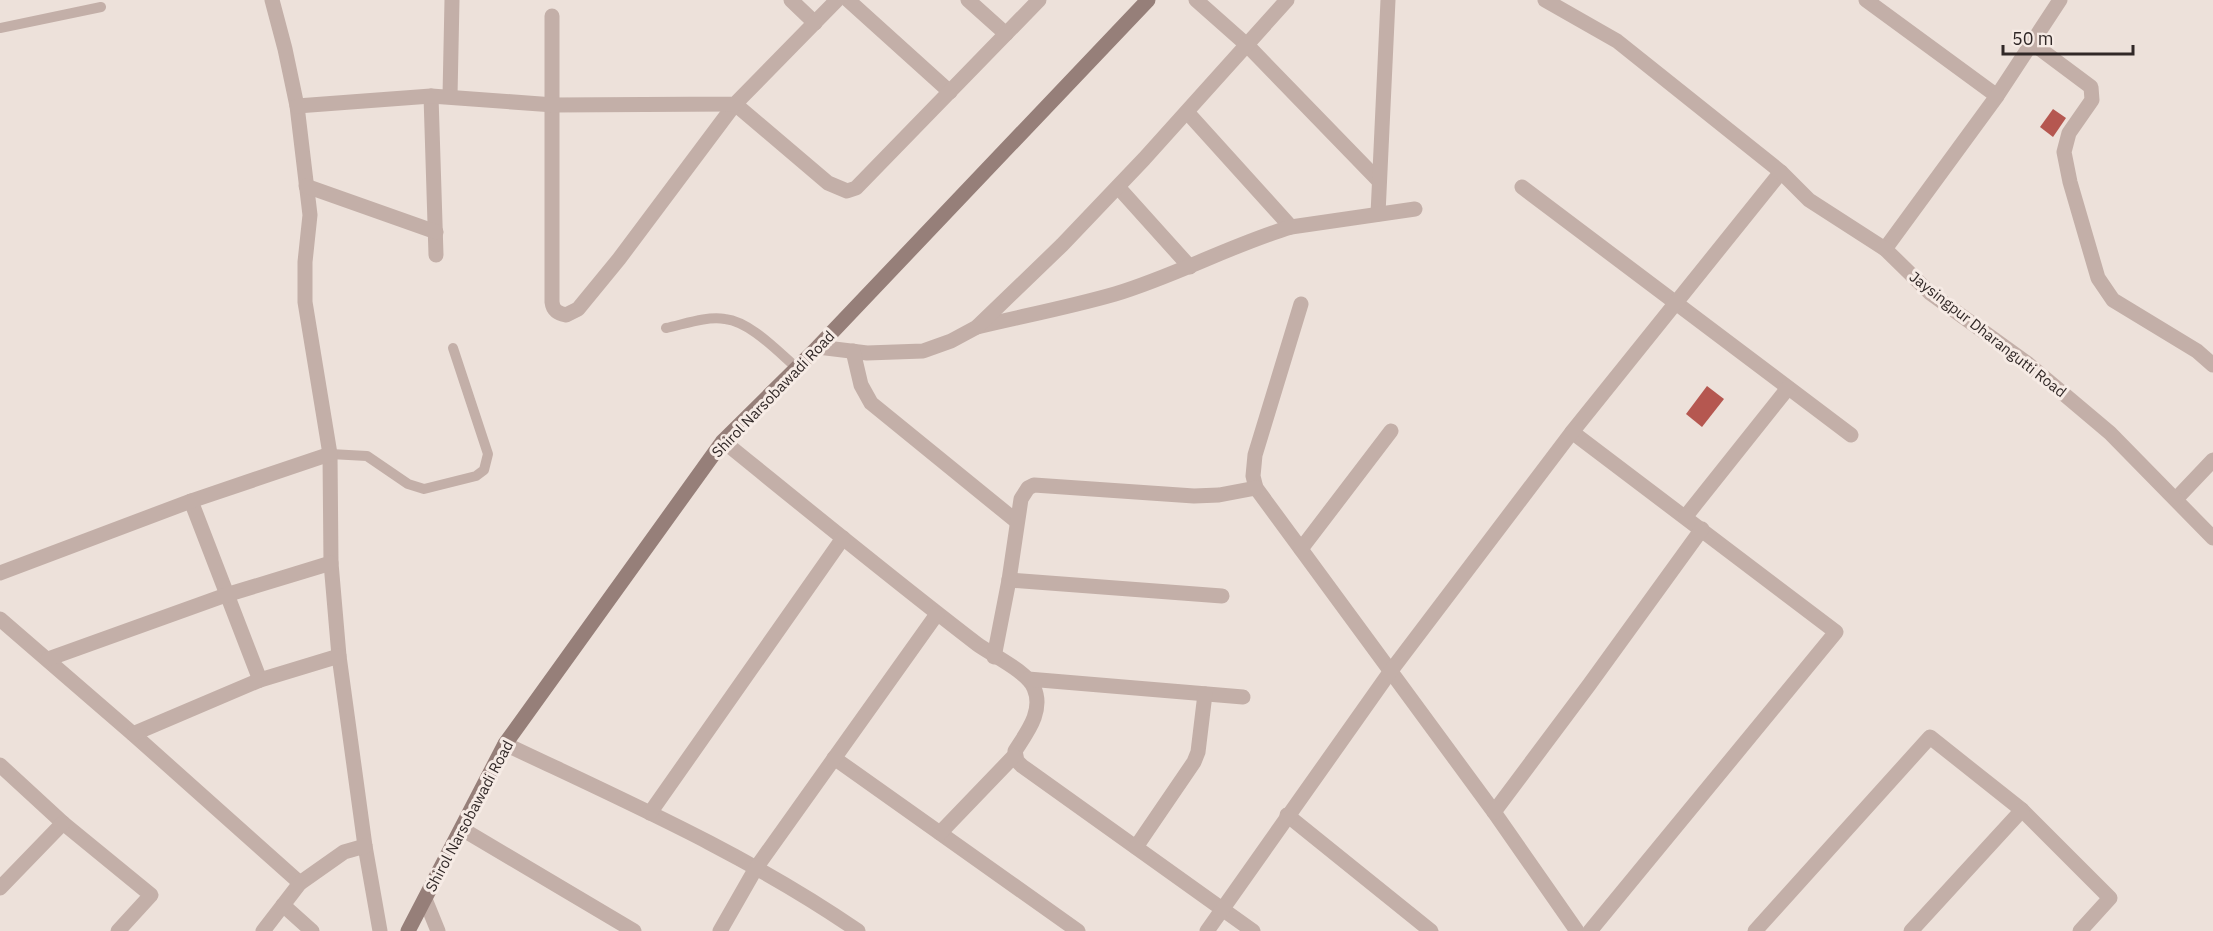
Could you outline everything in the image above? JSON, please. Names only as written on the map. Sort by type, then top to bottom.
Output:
[{"type":"main road","name":"Shirol Narsobawadi Road","points":[[408,931],[505,744],[723,441],[818,347],[1148,0]]},
{"type":"street","points":[[272,0],[297,106],[309,215],[305,262],[305,302],[330,454],[331,563],[339,656],[365,846],[380,931]]},
{"type":"street","points":[[450,96],[452,0]]},
{"type":"street","points":[[791,0],[815,22]]},
{"type":"street","points":[[552,16],[554,105],[552,302],[556,312],[566,315],[578,309],[619,259],[735,104],[837,0]]},
{"type":"street","points":[[848,0],[950,92]]},
{"type":"street","points":[[968,0],[1006,34]]},
{"type":"street","points":[[297,106],[431,96],[554,105],[735,104],[828,183],[847,191],[856,188],[1039,0]]},
{"type":"street","points":[[1197,0],[1248,46],[1379,181]]},
{"type":"street","points":[[977,327],[1118,187],[1248,46],[1287,0]]},
{"type":"street","points":[[1378,214],[1388,0]]},
{"type":"street","name":"Jaysingpur Dharangutti Road","points":[[1545,0],[1617,41],[1781,172],[1809,200],[1885,249],[1930,293],[2027,363],[2110,433],[2213,538]]},
{"type":"street","points":[[1885,249],[1997,96],[2060,0]]},
{"type":"street","points":[[1873,2],[1997,96]]},
{"type":"street","points":[[2032,43],[2091,87],[2092,100],[2069,133],[2064,152],[2070,182],[2098,278],[2113,300],[2197,351],[2213,365]]},
{"type":"street","points":[[431,96],[436,255]]},
{"type":"street","points":[[1187,112],[1291,227]]},
{"type":"street","points":[[1207,931],[1390,672],[1572,432],[1781,172]]},
{"type":"street","points":[[306,186],[436,232]]},
{"type":"street","points":[[1118,187],[1190,267]]},
{"type":"street","points":[[1522,187],[1851,435]]},
{"type":"street","points":[[818,347],[867,353],[924,351],[951,341],[977,327],[1115,294],[1291,227],[1415,209]]},
{"type":"street","points":[[1301,304],[1256,455],[1253,476],[1256,488],[1494,812],[1576,931]]},
{"type":"street","points":[[853,351],[861,385],[871,403],[1016,520]]},
{"type":"street","points":[[1686,516],[1788,388]]},
{"type":"street","points":[[1301,549],[1391,431]]},
{"type":"street","points":[[1572,432],[1686,516],[1836,632],[1590,931]]},
{"type":"street","points":[[723,441],[937,614],[994,657],[1028,679],[1035,689],[1035,717],[1015,750],[1014,756],[940,833]]},
{"type":"street","points":[[0,573],[191,501],[330,454]]},
{"type":"street","points":[[2176,499],[2213,460]]},
{"type":"street","points":[[994,657],[1009,580],[1020,499],[1028,488],[1035,485],[1194,496],[1219,495],[1256,488]]},
{"type":"street","points":[[191,501],[260,680]]},
{"type":"street","points":[[1494,812],[1702,529]]},
{"type":"street","points":[[650,813],[843,538]]},
{"type":"street","points":[[48,659],[226,594],[331,563]]},
{"type":"street","points":[[1009,580],[1222,596]]},
{"type":"street","points":[[720,931],[756,868],[937,614]]},
{"type":"street","points":[[0,619],[300,883]]},
{"type":"street","points":[[133,734],[260,680],[339,656]]},
{"type":"street","points":[[1028,679],[1243,697]]},
{"type":"street","points":[[1136,847],[1194,762],[1198,752],[1205,694]]},
{"type":"street","points":[[1755,931],[1930,737],[2022,810],[2110,898],[2080,931]]},
{"type":"street","points":[[505,744],[650,813],[756,868],[858,931]]},
{"type":"street","points":[[1014,756],[1022,766],[1253,931]]},
{"type":"street","points":[[834,758],[1078,931]]},
{"type":"street","points":[[0,765],[63,823],[151,895],[118,931]]},
{"type":"street","points":[[1911,931],[2022,810]]},
{"type":"street","points":[[1287,815],[1431,931]]},
{"type":"street","points":[[0,888],[63,823]]},
{"type":"street","points":[[462,829],[634,931]]},
{"type":"street","points":[[263,931],[300,883],[344,852],[365,846]]},
{"type":"street","points":[[424,899],[438,931]]},
{"type":"street","points":[[283,905],[312,931]]},
{"type":"lane","points":[[0,28],[101,7]]},
{"type":"lane","points":[[666,328],[713,318],[741,322],[797,368]]},
{"type":"lane","points":[[330,454],[367,456],[408,484],[424,489],[476,476],[484,470],[488,454],[453,348]]},
{"type":"building","points":[[2053,109],[2066,118],[2053,137],[2040,127]]},
{"type":"building","points":[[1707,386],[1724,399],[1702,427],[1686,414]]}]
